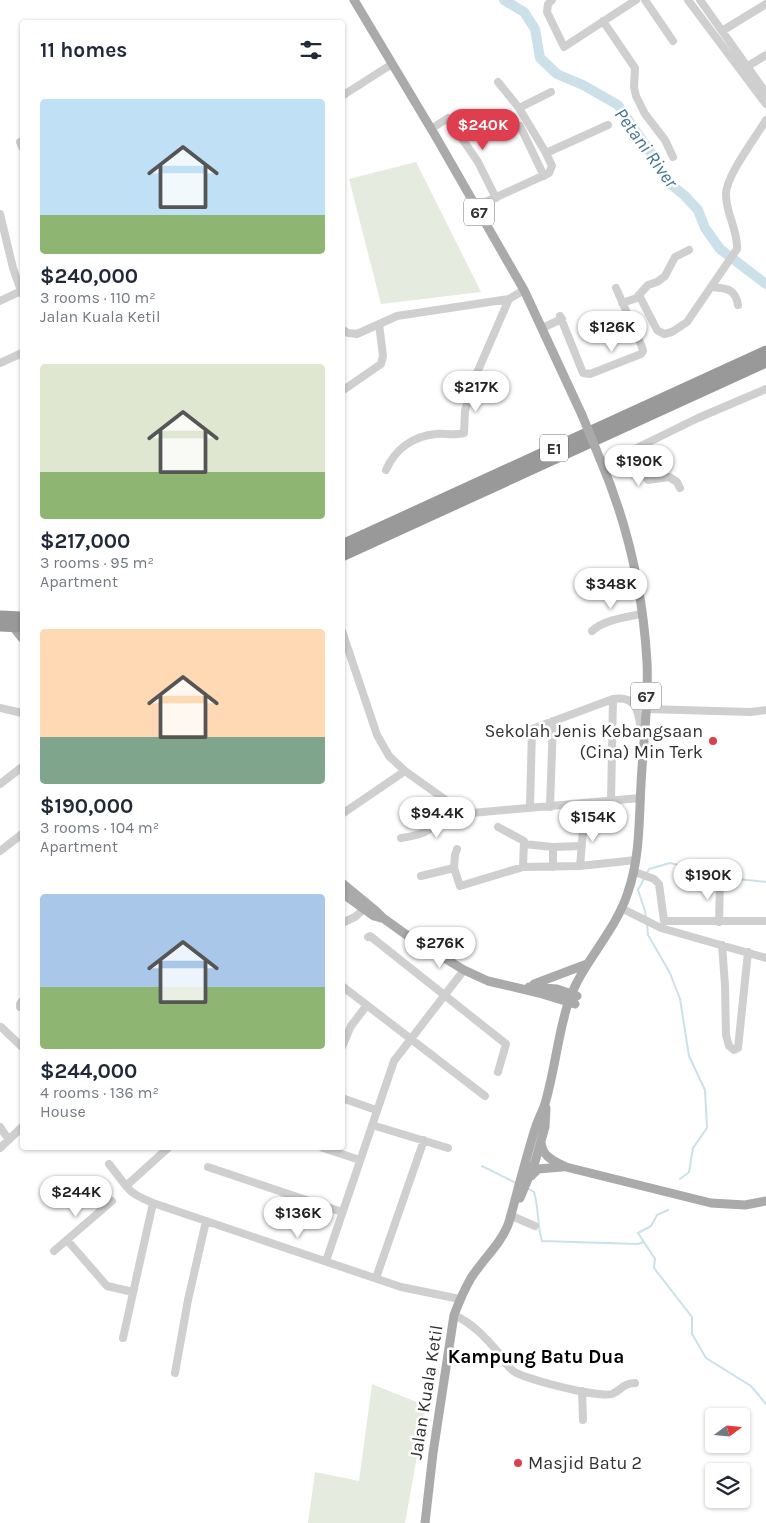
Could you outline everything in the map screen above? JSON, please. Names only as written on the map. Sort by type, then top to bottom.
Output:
[{"type":"highway","name":"E1","points":[[345,544],[766,351]]},
{"type":"highway","name":"E1","points":[[345,555],[766,362]]},
{"type":"highway","points":[[0,616],[20,617]]},
{"type":"highway","points":[[0,626],[20,627]]},
{"type":"main road","name":"Jalan Kuala Ketil","points":[[354,0],[432,129],[524,290],[582,415],[601,462],[620,513],[634,568],[642,614],[647,664],[646,710],[636,860],[638,873],[573,999]]},
{"type":"main road","points":[[0,612],[20,636]]},
{"type":"main road","points":[[345,884],[383,918],[408,936],[464,970],[488,981],[573,999]]},
{"type":"main road","points":[[345,895],[374,916],[383,918]]},
{"type":"main road","name":"Jalan Kuala Ketil","points":[[425,1523],[433,1453],[454,1315],[460,1299],[472,1278],[503,1236],[512,1218],[532,1158],[537,1124],[546,1103],[560,1040],[587,964],[594,956]]},
{"type":"main road","points":[[524,987],[556,977],[587,964]]},
{"type":"main road","points":[[511,987],[541,987],[573,999]]},
{"type":"main road","name":"Jalan Kuala Ketil","points":[[532,1158],[541,1142],[546,1127],[546,1103]]},
{"type":"main road","points":[[541,1142],[544,1153],[554,1164]]},
{"type":"main road","points":[[532,1158],[711,1203],[745,1204],[766,1201]]},
{"type":"main road","points":[[526,1180],[538,1169],[554,1164]]},
{"type":"street","points":[[552,0],[548,4],[547,12],[564,47],[636,0]]},
{"type":"street","points":[[645,0],[673,41]]},
{"type":"street","points":[[690,0],[766,104]]},
{"type":"street","points":[[700,0],[766,92]]},
{"type":"street","points":[[722,31],[766,4]]},
{"type":"street","points":[[603,22],[635,68],[634,88],[636,96],[645,114],[666,140],[673,157]]},
{"type":"street","points":[[748,66],[766,55]]},
{"type":"street","points":[[345,94],[392,64]]},
{"type":"street","points":[[476,206],[544,176],[551,170],[552,166],[519,108],[498,82]]},
{"type":"street","points":[[519,108],[552,92]]},
{"type":"street","points":[[432,129],[448,118],[478,162],[496,198]]},
{"type":"street","points":[[638,296],[642,299],[656,330],[668,334],[687,322],[737,249],[726,196],[727,186],[766,120]]},
{"type":"street","points":[[546,153],[608,125]]},
{"type":"street","points":[[520,126],[544,176]]},
{"type":"street","points":[[0,214],[13,268],[20,287]]},
{"type":"street","points":[[622,303],[638,296],[648,285],[657,282],[665,276],[675,257],[689,250]]},
{"type":"street","points":[[712,287],[734,293],[738,306]]},
{"type":"street","points":[[542,328],[561,318],[581,371],[585,373],[590,374],[641,354],[643,351],[616,288]]},
{"type":"street","points":[[345,331],[357,334],[397,316],[509,299],[524,290]]},
{"type":"street","points":[[0,301],[20,293]]},
{"type":"street","points":[[386,470],[392,457],[400,448],[411,442],[437,434],[460,435],[464,433],[465,412],[473,382],[509,299]]},
{"type":"street","points":[[345,389],[381,364],[383,356],[379,324]]},
{"type":"street","points":[[0,363],[20,354]]},
{"type":"street","points":[[601,462],[616,458],[698,418],[766,389]]},
{"type":"street","points":[[616,458],[638,464],[648,480],[669,477],[677,482],[680,488]]},
{"type":"street","points":[[592,630],[642,614]]},
{"type":"street","points":[[346,653],[376,735],[389,756],[405,771],[457,808],[472,813],[640,798]]},
{"type":"street","points":[[530,808],[532,728],[613,699],[625,698],[634,705],[643,740]]},
{"type":"street","points":[[611,802],[613,699]]},
{"type":"street","points":[[0,708],[20,713]]},
{"type":"street","points":[[646,710],[751,712],[766,710]]},
{"type":"street","points":[[550,807],[553,721]]},
{"type":"street","points":[[1,780],[20,768]]},
{"type":"street","points":[[345,812],[405,771]]},
{"type":"street","points":[[401,838],[417,836],[429,831],[451,804]]},
{"type":"street","points":[[580,866],[584,819]]},
{"type":"street","points":[[498,826],[522,838],[524,844],[523,867]]},
{"type":"street","points":[[0,851],[20,836]]},
{"type":"street","points":[[524,844],[553,847],[581,846]]},
{"type":"street","points":[[553,847],[553,867]]},
{"type":"street","points":[[457,849],[454,855],[454,868],[460,886],[523,867],[580,866],[636,860]]},
{"type":"street","points":[[421,876],[454,868]]},
{"type":"street","points":[[638,873],[654,879],[660,886],[661,925]]},
{"type":"street","points":[[719,922],[720,882]]},
{"type":"street","points":[[621,908],[642,919],[766,958]]},
{"type":"street","points":[[345,922],[355,917],[364,909]]},
{"type":"street","points":[[661,925],[766,921]]},
{"type":"street","points":[[368,937],[370,936],[506,1044],[498,1072]]},
{"type":"street","points":[[722,945],[726,1035],[729,1046],[734,1050],[738,1048],[748,952]]},
{"type":"street","points":[[326,1261],[394,1061],[464,970]]},
{"type":"street","points":[[345,988],[485,1096]]},
{"type":"street","points":[[345,1040],[351,1026],[367,1005]]},
{"type":"street","points":[[0,1027],[20,1046]]},
{"type":"street","points":[[345,1099],[376,1110]]},
{"type":"street","points":[[372,1125],[448,1148]]},
{"type":"street","points":[[0,1126],[9,1140]]},
{"type":"street","points":[[0,1148],[20,1129]]},
{"type":"street","points":[[376,1278],[424,1140]]},
{"type":"street","points":[[126,1186],[166,1150]]},
{"type":"street","points":[[329,1150],[360,1160]]},
{"type":"street","points":[[109,1164],[126,1186],[138,1196],[153,1203],[401,1287],[460,1299]]},
{"type":"street","points":[[208,1166],[342,1212]]},
{"type":"street","points":[[54,1251],[112,1202]]},
{"type":"street","points":[[123,1338],[153,1203]]},
{"type":"street","points":[[512,1218],[536,1226]]},
{"type":"street","points":[[175,1373],[188,1300],[206,1221]]},
{"type":"street","points":[[68,1240],[107,1286],[133,1292]]},
{"type":"street","points":[[454,1315],[466,1320],[475,1328],[495,1348],[512,1370],[521,1375],[564,1388],[596,1394],[612,1394],[626,1384],[635,1383]]},
{"type":"street","points":[[582,1391],[583,1420]]},
{"type":"shaded area","points":[[416,162],[481,292],[381,304],[349,179]]},
{"type":"shaded area","points":[[372,1384],[426,1406],[405,1523],[308,1523],[315,1472],[359,1481]]},
{"type":"waterway","name":"Petani River","points":[[504,0],[524,12],[535,29],[540,58],[557,74],[583,85],[618,105],[651,153],[668,182],[698,210],[705,228],[720,249],[766,284]]},
{"type":"waterway","points":[[647,873],[649,869],[670,863],[738,879],[766,882]]},
{"type":"waterway","points":[[645,877],[638,890],[646,919]]},
{"type":"waterway","points":[[647,924],[648,935],[670,973],[680,999],[689,1056],[705,1090],[707,1128],[693,1148],[689,1172],[680,1179]]},
{"type":"waterway","points":[[482,1166],[516,1183]]},
{"type":"waterway","points":[[527,1188],[534,1192],[542,1241],[638,1244],[644,1242]]},
{"type":"waterway","points":[[668,1210],[657,1215],[651,1226],[638,1233],[655,1259],[654,1268],[692,1317],[692,1334],[706,1358],[751,1386],[766,1404]]},
{"type":"place","name":"Sekolah Jenis Kebangsaan (Cina) Min Terk","points":[[713,741]]},
{"type":"place","name":"Masjid Batu 2","points":[[518,1463]]},
{"type":"district","name":"Kampung Batu Dua","points":[[536,1357]]}]
